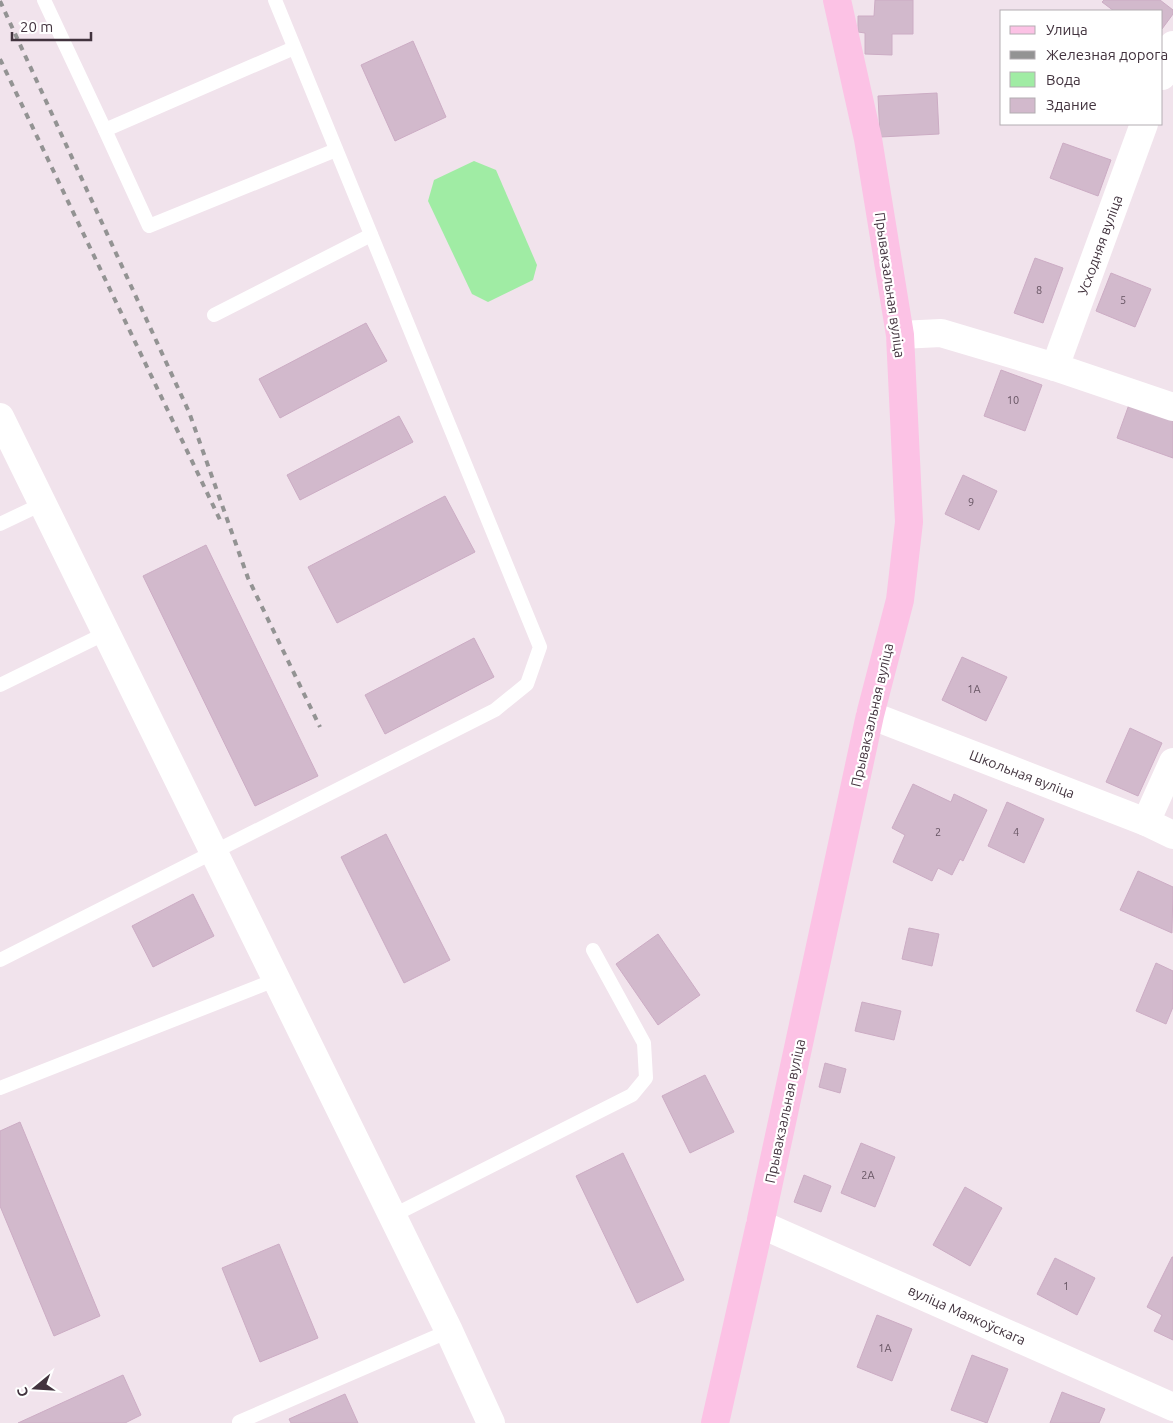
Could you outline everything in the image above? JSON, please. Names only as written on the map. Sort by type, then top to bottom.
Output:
[{"type":"street","name":"Прывакзальная вуліца","points":[[715,1423],[870,715],[900,600],[908,522],[900,335],[868,139],[837,0]]},
{"type":"street","points":[[1163,73],[1173,45]]},
{"type":"street","name":"Усходняя вуліца","points":[[1055,367],[1144,125]]},
{"type":"street","points":[[900,335],[941,333],[1055,367],[1173,407]]},
{"type":"street","points":[[0,417],[449,1331],[492,1423]]},
{"type":"street","name":"Школьная вуліца","points":[[870,715],[1173,834]]},
{"type":"street","points":[[1146,822],[1173,762]]},
{"type":"street","name":"вуліца Маякоўскага","points":[[760,1224],[1173,1407]]},
{"type":"lane","points":[[44,0],[149,226],[336,150]]},
{"type":"lane","points":[[0,960],[495,710],[527,684],[540,647],[274,0]]},
{"type":"lane","points":[[105,130],[294,48]]},
{"type":"lane","points":[[214,315],[371,236]]},
{"type":"lane","points":[[0,524],[42,504]]},
{"type":"lane","points":[[0,685],[106,633]]},
{"type":"lane","points":[[392,1216],[632,1095],[646,1078],[644,1042],[593,950]]},
{"type":"lane","points":[[0,1088],[276,980]]},
{"type":"lane","points":[[239,1422],[449,1331]]},
{"type":"water","points":[[474,161],[496,170],[537,265],[533,280],[488,302],[472,294],[428,201],[434,180]]},
{"type":"building","points":[[875,0],[913,0],[913,34],[892,34],[892,55],[865,54],[865,33],[858,32],[858,16],[874,16]]},
{"type":"building","points":[[1104,0],[1160,0],[1173,10],[1173,14],[1163,28],[1163,10],[1113,10],[1102,2]]},
{"type":"building","points":[[413,41],[446,117],[395,141],[361,65]]},
{"type":"building","points":[[937,93],[939,134],[880,137],[878,96]]},
{"type":"building","points":[[1063,143],[1111,160],[1098,196],[1050,178]]},
{"type":"building","points":[[1035,258],[1063,268],[1043,323],[1014,313]]},
{"type":"building","points":[[1111,273],[1151,289],[1135,327],[1096,311]]},
{"type":"building","points":[[366,323],[387,361],[280,418],[259,379]]},
{"type":"building","points":[[1001,370],[1042,385],[1025,431],[984,416]]},
{"type":"building","points":[[1131,399],[1173,415],[1173,458],[1117,438]]},
{"type":"building","points":[[399,416],[413,442],[300,500],[287,475]]},
{"type":"building","points":[[963,475],[997,491],[979,530],[945,514]]},
{"type":"building","points":[[445,496],[475,552],[337,623],[308,567]]},
{"type":"building","points":[[206,545],[318,776],[255,806],[143,576]]},
{"type":"building","points":[[474,638],[494,677],[385,734],[365,695]]},
{"type":"building","points":[[962,657],[1007,677],[986,721],[942,700]]},
{"type":"building","points":[[1130,728],[1162,743],[1138,796],[1106,782]]},
{"type":"building","points":[[913,784],[951,802],[954,794],[987,810],[963,861],[960,859],[952,875],[938,868],[932,881],[893,862],[905,835],[892,828]]},
{"type":"building","points":[[1007,802],[1044,819],[1024,863],[988,846]]},
{"type":"building","points":[[386,834],[450,960],[404,983],[341,857]]},
{"type":"building","points":[[1138,871],[1173,887],[1172,933],[1120,910]]},
{"type":"building","points":[[193,894],[214,936],[153,967],[132,926]]},
{"type":"building","points":[[909,928],[939,934],[932,966],[902,959]]},
{"type":"building","points":[[658,934],[700,995],[658,1025],[616,964]]},
{"type":"building","points":[[1156,963],[1173,971],[1173,1007],[1166,1024],[1136,1011]]},
{"type":"building","points":[[862,1002],[901,1011],[894,1040],[855,1031]]},
{"type":"building","points":[[825,1063],[846,1069],[840,1093],[819,1087]]},
{"type":"building","points":[[705,1075],[734,1132],[690,1153],[662,1096]]},
{"type":"building","points":[[20,1122],[100,1316],[54,1336],[0,1206],[0,1131]]},
{"type":"building","points":[[861,1143],[895,1157],[875,1207],[841,1193]]},
{"type":"building","points":[[623,1153],[684,1280],[637,1303],[576,1176]]},
{"type":"building","points":[[804,1175],[831,1186],[821,1212],[794,1202]]},
{"type":"building","points":[[965,1187],[1002,1208],[970,1266],[933,1245]]},
{"type":"building","points":[[279,1244],[318,1338],[260,1362],[222,1268]]},
{"type":"building","points":[[1172,1257],[1173,1340],[1154,1331],[1162,1315],[1147,1307]]},
{"type":"building","points":[[1055,1258],[1095,1278],[1077,1315],[1037,1294]]},
{"type":"building","points":[[877,1315],[912,1329],[892,1381],[857,1367]]},
{"type":"building","points":[[972,1355],[1008,1369],[987,1423],[951,1410]]},
{"type":"building","points":[[123,1375],[141,1415],[125,1423],[18,1423]]},
{"type":"building","points":[[1062,1392],[1105,1409],[1099,1423],[1050,1423]]},
{"type":"building","points":[[345,1394],[358,1423],[291,1423],[289,1419]]},
{"type":"railway","points":[[0,1],[189,412],[248,578],[320,727]]},
{"type":"railway","points":[[0,59],[222,524]]}]
